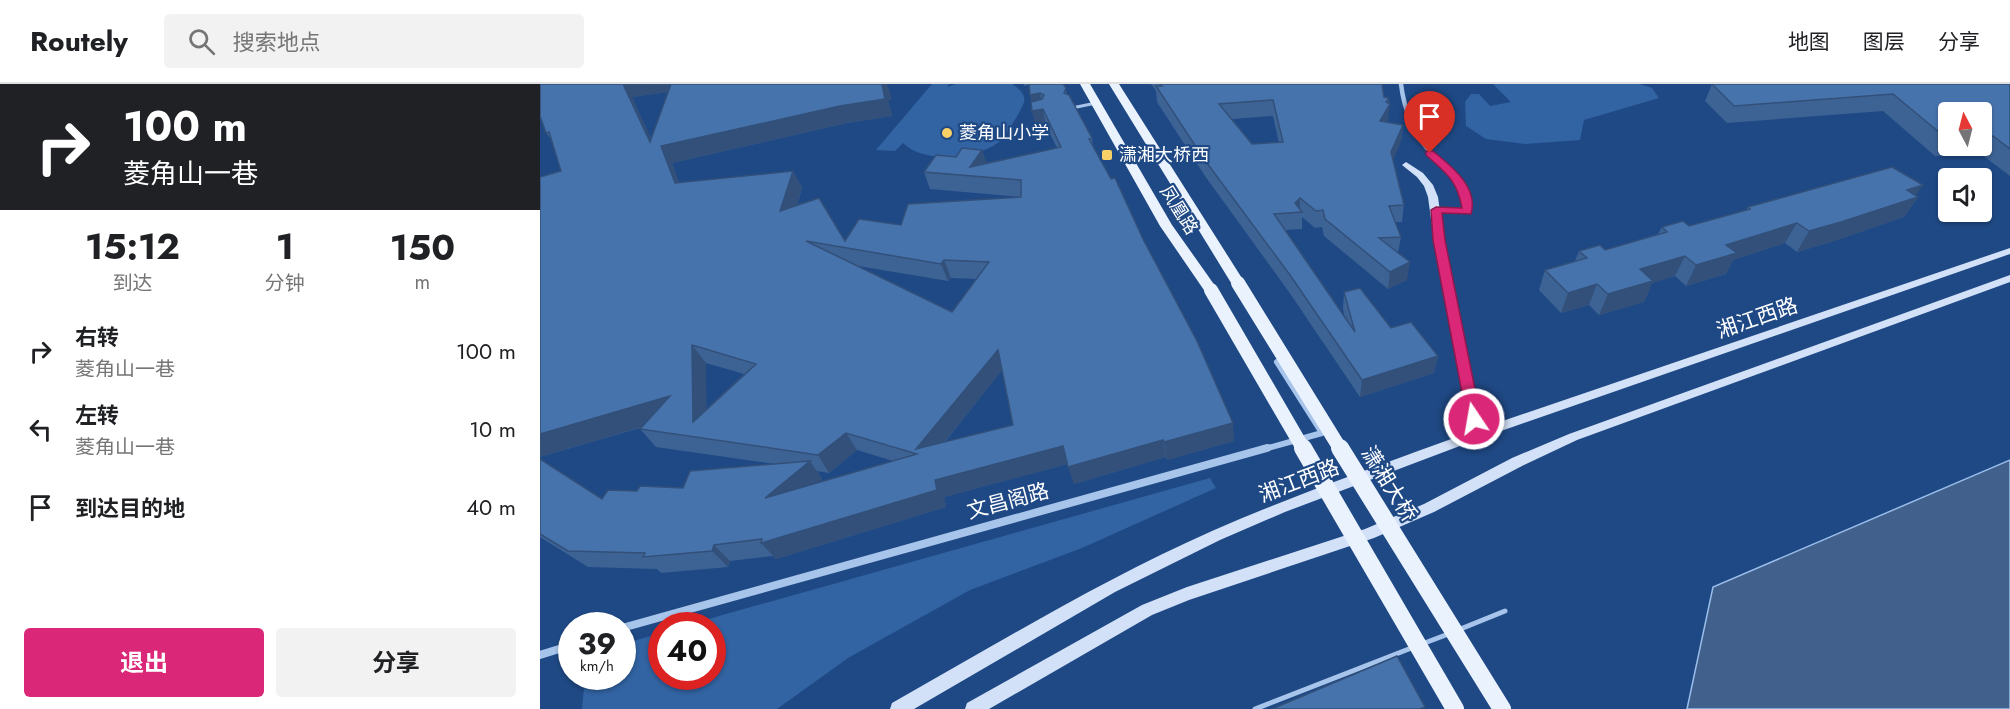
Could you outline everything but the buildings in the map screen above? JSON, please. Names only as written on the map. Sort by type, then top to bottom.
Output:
[{"type":"main road","name":"凤凰路","points":[[1085,84],[1166,226],[1211,290],[1455,709]]},
{"type":"main road","name":"凤凰路","points":[[1114,84],[1238,283]]},
{"type":"main road","points":[[1406,165],[1428,185],[1436,210],[1439,240],[1477,435]]},
{"type":"main road","name":"湘江西路","points":[[898,709],[1100,592],[1215,536],[1280,508],[1477,435],[2010,251]]},
{"type":"main road","points":[[973,709],[1147,610],[1187,594],[1369,534],[1429,508],[1573,436],[2010,278]]},
{"type":"main road","name":"潇湘大桥","points":[[1238,283],[1502,709]]},
{"type":"street","points":[[1401,84],[1411,123],[1430,153],[1456,177],[1464,190],[1468,212],[1436,210]]},
{"type":"street","name":"文昌阁路","points":[[636,624],[1322,433],[1277,362]]},
{"type":"street","points":[[540,655],[558,649]]},
{"type":"lane","points":[[1071,108],[1096,103]]},
{"type":"lane","points":[[1255,709],[1505,612]]},
{"type":"shaded area","name":"菱角山小学","points":[[932,84],[949,84],[947,87],[956,84],[1012,84],[1023,94],[1024,102],[1002,139],[978,152],[950,157],[936,156],[912,150],[903,143],[895,151],[876,150]]},
{"type":"shaded area","points":[[1493,84],[1640,84],[1652,88],[1659,98],[1584,120],[1580,140],[1525,144],[1486,139],[1466,126],[1465,102],[1471,94],[1479,94],[1490,106],[1511,102]]},
{"type":"shaded area","points":[[2010,460],[2010,709],[1687,709],[1713,587]]},
{"type":"shaded area","points":[[1210,478],[1216,488],[1082,548],[970,590],[848,658],[777,709],[582,709],[584,690],[636,690],[636,640],[648,637],[648,690],[726,690],[726,614]]},
{"type":"place","name":"菱角山小学","points":[[947,133]]},
{"type":"place","name":"潇湘大桥西","points":[[1107,155]]},
{"type":"route","points":[[1430,153],[1456,177],[1464,190],[1468,212],[1436,210],[1439,240],[1474,419]]}]
